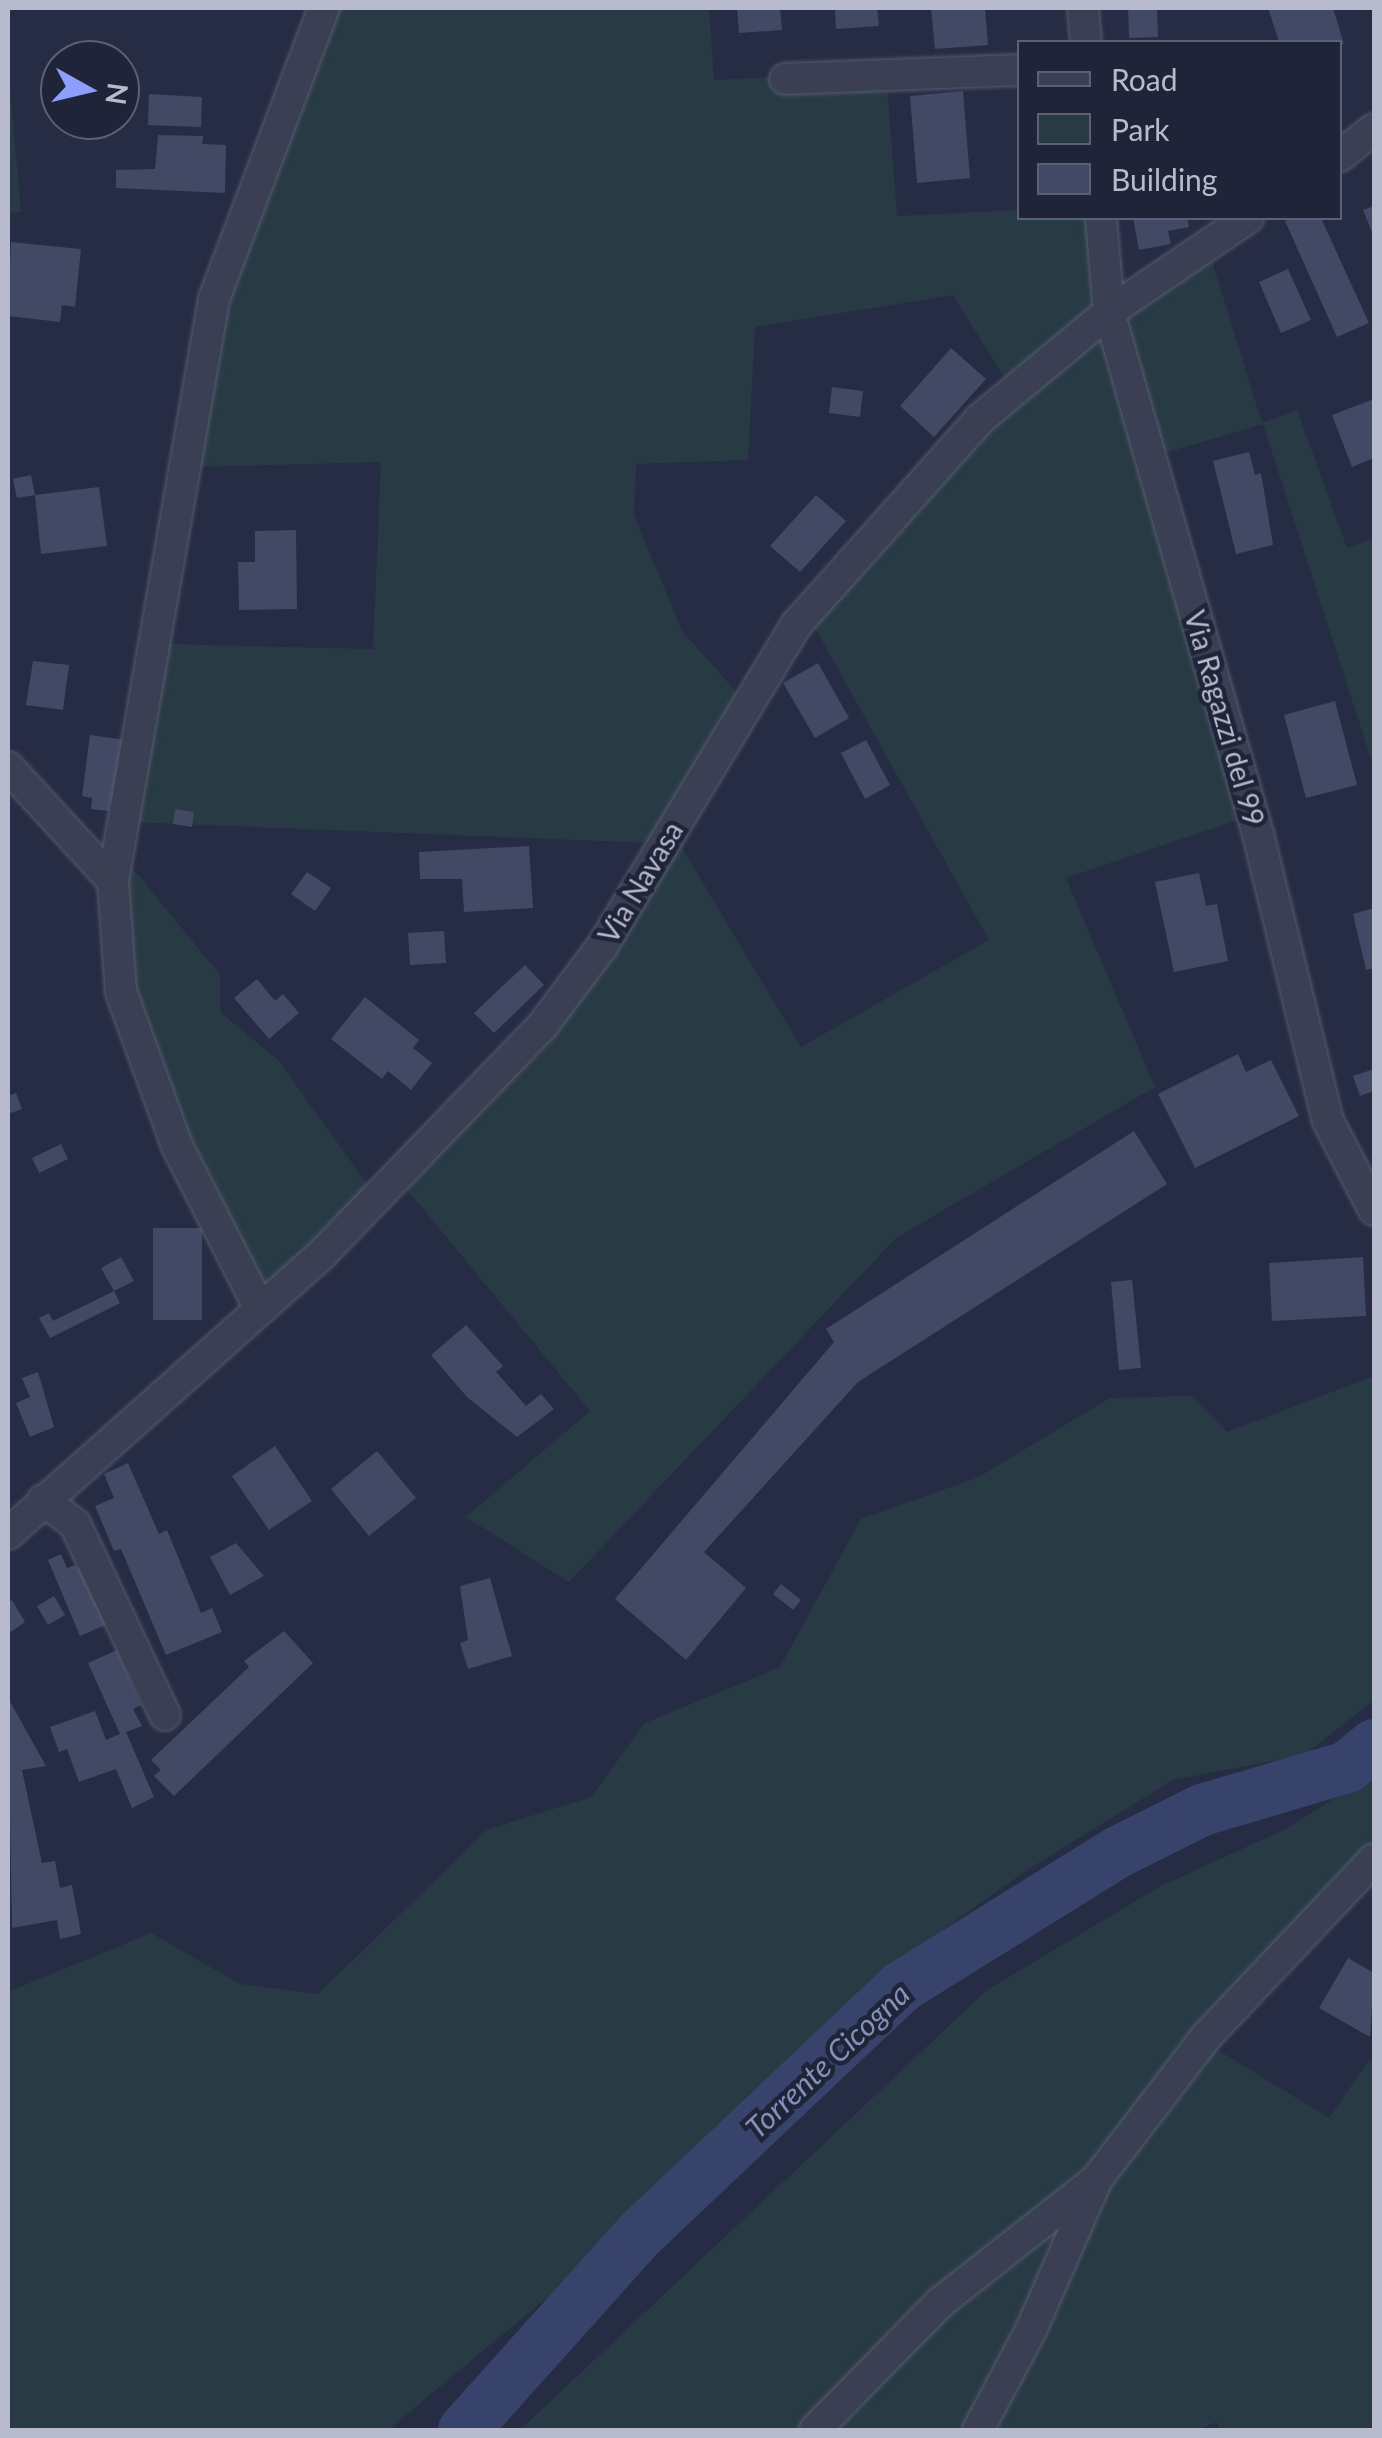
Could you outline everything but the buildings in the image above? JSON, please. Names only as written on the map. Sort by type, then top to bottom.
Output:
[{"type":"street","points":[[260,1309],[176,1146],[122,992],[113,882],[214,299],[324,8]]},
{"type":"street","points":[[1083,8],[1086,40]]},
{"type":"street","points":[[785,79],[1017,70]]},
{"type":"street","points":[[1342,154],[1374,129]]},
{"type":"street","name":"Via Ragazzi del 99","points":[[1101,220],[1109,312],[1258,834],[1328,1121],[1374,1210]]},
{"type":"street","name":"Via Navasa","points":[[8,1534],[376,1201],[576,984],[737,716],[830,582],[980,419],[1109,312],[1245,220]]},
{"type":"street","points":[[8,767],[113,882]]},
{"type":"street","points":[[43,1500],[75,1524],[165,1715]]},
{"type":"street","points":[[978,2430],[1032,2330],[1097,2179],[1205,2038],[1374,1859]]},
{"type":"street","points":[[815,2430],[941,2302],[1097,2179]]},
{"type":"green space","points":[[325,8],[709,8],[714,80],[886,72],[897,216],[1017,210],[1017,220],[1105,220],[1113,312],[1209,251],[1262,423],[1297,410],[1347,548],[1374,539],[1374,768],[1263,424],[1155,456],[1256,814],[1066,878],[1155,1087],[896,1238],[569,1582],[466,1517],[590,1411],[395,1175],[540,1020],[653,843],[128,822],[163,644],[373,649],[381,462],[196,467],[238,247]],"holes":[[[953,295],[1007,382],[804,608],[989,940],[801,1047],[675,836],[740,696],[682,631],[634,515],[636,464],[748,460],[755,327]]]},
{"type":"green space","points":[[8,67],[21,212],[8,213]]},
{"type":"green space","points":[[121,854],[220,975],[220,1012],[278,1060],[375,1195],[252,1306],[118,1000]]},
{"type":"green space","points":[[1374,1376],[1374,1700],[1304,1755],[1173,1780],[1027,1870],[875,1978],[568,2280],[388,2430],[8,2430],[8,1992],[151,1933],[240,1984],[318,1994],[487,1830],[591,1797],[645,1723],[780,1667],[861,1519],[979,1477],[1110,1398],[1191,1396],[1227,1432]]},
{"type":"green space","points":[[1374,1773],[1374,1891],[1369,1886],[1195,2036],[1329,2118],[1369,2060],[1374,2063],[1374,2430],[1220,2430],[1217,2422],[1197,2430],[520,2430],[987,1990],[1161,1886],[1288,1828]]},
{"type":"waterway","name":"Torrente Cicogna","points":[[464,2430],[641,2233],[901,1987],[1118,1852],[1202,1810],[1347,1767],[1374,1745]]}]
